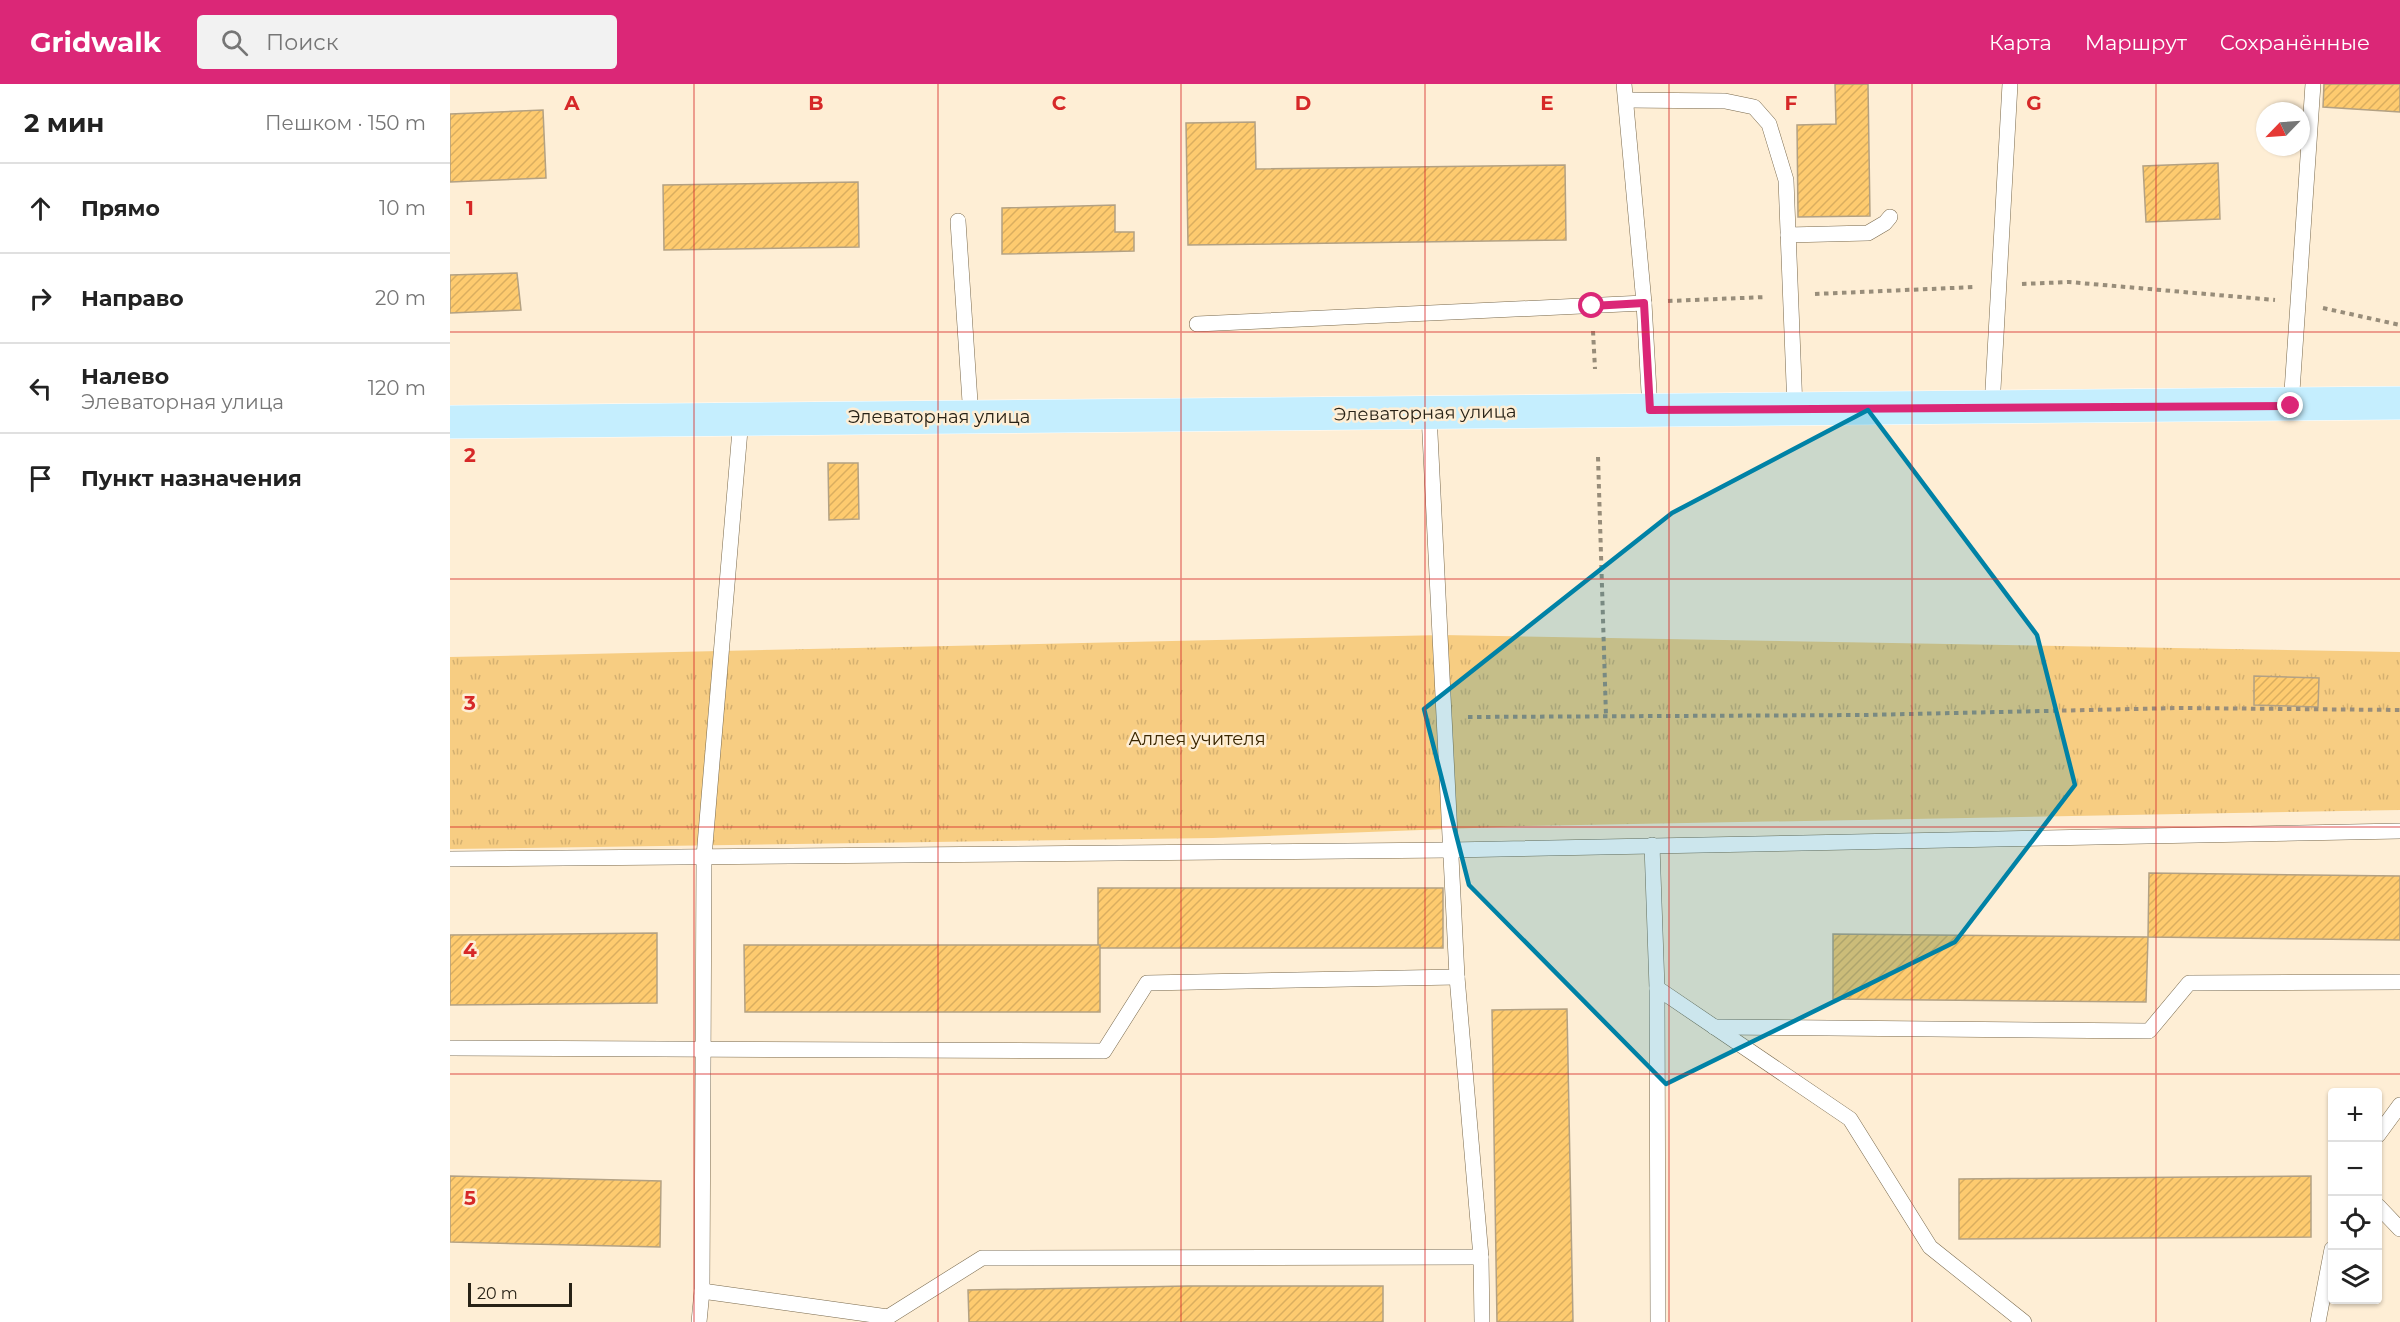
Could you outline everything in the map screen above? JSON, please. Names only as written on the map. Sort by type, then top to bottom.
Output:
[{"type":"main road","name":"Элеваторная улица","points":[[450,422],[2291,406],[2400,403]]},
{"type":"lane","points":[[1624,84],[1644,303],[1650,410]]},
{"type":"lane","points":[[1992,407],[2010,84]]},
{"type":"lane","points":[[2291,406],[2313,84]]},
{"type":"lane","points":[[1626,100],[1725,101],[1754,107],[1769,124],[1786,180],[1795,409]]},
{"type":"lane","points":[[1788,234],[1869,233],[1890,217]]},
{"type":"lane","points":[[958,221],[971,417]]},
{"type":"lane","points":[[1197,324],[1644,303]]},
{"type":"lane","points":[[1429,414],[1457,977],[1481,1257],[1482,1322]]},
{"type":"lane","points":[[699,1322],[702,1291],[704,856],[741,418]]},
{"type":"lane","points":[[450,859],[1451,850],[2400,831]]},
{"type":"lane","points":[[1652,845],[1657,988],[1658,1322]]},
{"type":"lane","points":[[450,1048],[1104,1051],[1147,983],[1457,977]]},
{"type":"lane","points":[[1714,1027],[2149,1031],[2189,983],[2400,982]]},
{"type":"lane","points":[[1657,988],[1850,1119],[1930,1247],[2024,1322]]},
{"type":"lane","points":[[2382,1130],[2400,1105]]},
{"type":"lane","points":[[2382,1210],[2400,1229]]},
{"type":"lane","points":[[2318,1322],[2332,1250]]},
{"type":"lane","points":[[702,1291],[888,1317],[982,1258],[1481,1257]]},
{"type":"lane","points":[[702,1291],[712,1322]]},
{"type":"path","points":[[1592,306],[1595,369]]},
{"type":"path","points":[[1598,457],[1606,716]]},
{"type":"path","points":[[1444,717],[1864,715],[2179,708],[2400,710]]},
{"type":"highlighted area","points":[[1868,410],[2037,635],[2075,785],[1955,942],[1666,1084],[1469,885],[1424,709],[1672,513]]},
{"type":"green space","name":"Аллея учителя","points":[[1443,635],[2400,652],[2400,810],[1526,826],[1213,838],[450,849],[450,657]]},
{"type":"building","points":[[1835,84],[1868,84],[1870,216],[1798,217],[1797,125],[1836,124]]},
{"type":"building","points":[[2324,84],[2400,84],[2400,112],[2323,107]]},
{"type":"building","points":[[543,110],[546,178],[450,182],[450,114]]},
{"type":"building","points":[[1255,122],[1256,169],[1565,165],[1566,240],[1188,245],[1186,123]]},
{"type":"building","points":[[2218,163],[2220,219],[2146,222],[2143,166]]},
{"type":"building","points":[[858,182],[859,247],[664,250],[663,185]]},
{"type":"building","points":[[1115,205],[1115,232],[1134,232],[1134,251],[1002,254],[1002,208]]},
{"type":"building","points":[[517,273],[521,310],[450,313],[450,275]]},
{"type":"building","points":[[828,463],[858,463],[859,519],[829,520]]},
{"type":"building","points":[[2254,676],[2319,678],[2318,707],[2254,705]]},
{"type":"building","points":[[2149,873],[2400,876],[2400,940],[2148,937]]},
{"type":"building","points":[[1098,888],[1443,888],[1443,948],[1098,948]]},
{"type":"building","points":[[657,933],[657,1003],[450,1005],[450,935]]},
{"type":"building","points":[[1833,934],[2148,937],[2146,1002],[1833,999]]},
{"type":"building","points":[[744,945],[1100,945],[1100,1012],[745,1012]]},
{"type":"building","points":[[1567,1009],[1573,1322],[1497,1322],[1492,1010]]},
{"type":"building","points":[[450,1176],[661,1181],[660,1247],[450,1242]]},
{"type":"building","points":[[2311,1176],[2311,1237],[1959,1239],[1959,1179]]},
{"type":"building","points":[[1188,1286],[1383,1286],[1383,1322],[969,1322],[968,1290]]},
{"type":"route","points":[[1592,306],[1644,303],[1650,410],[2291,406]]}]
